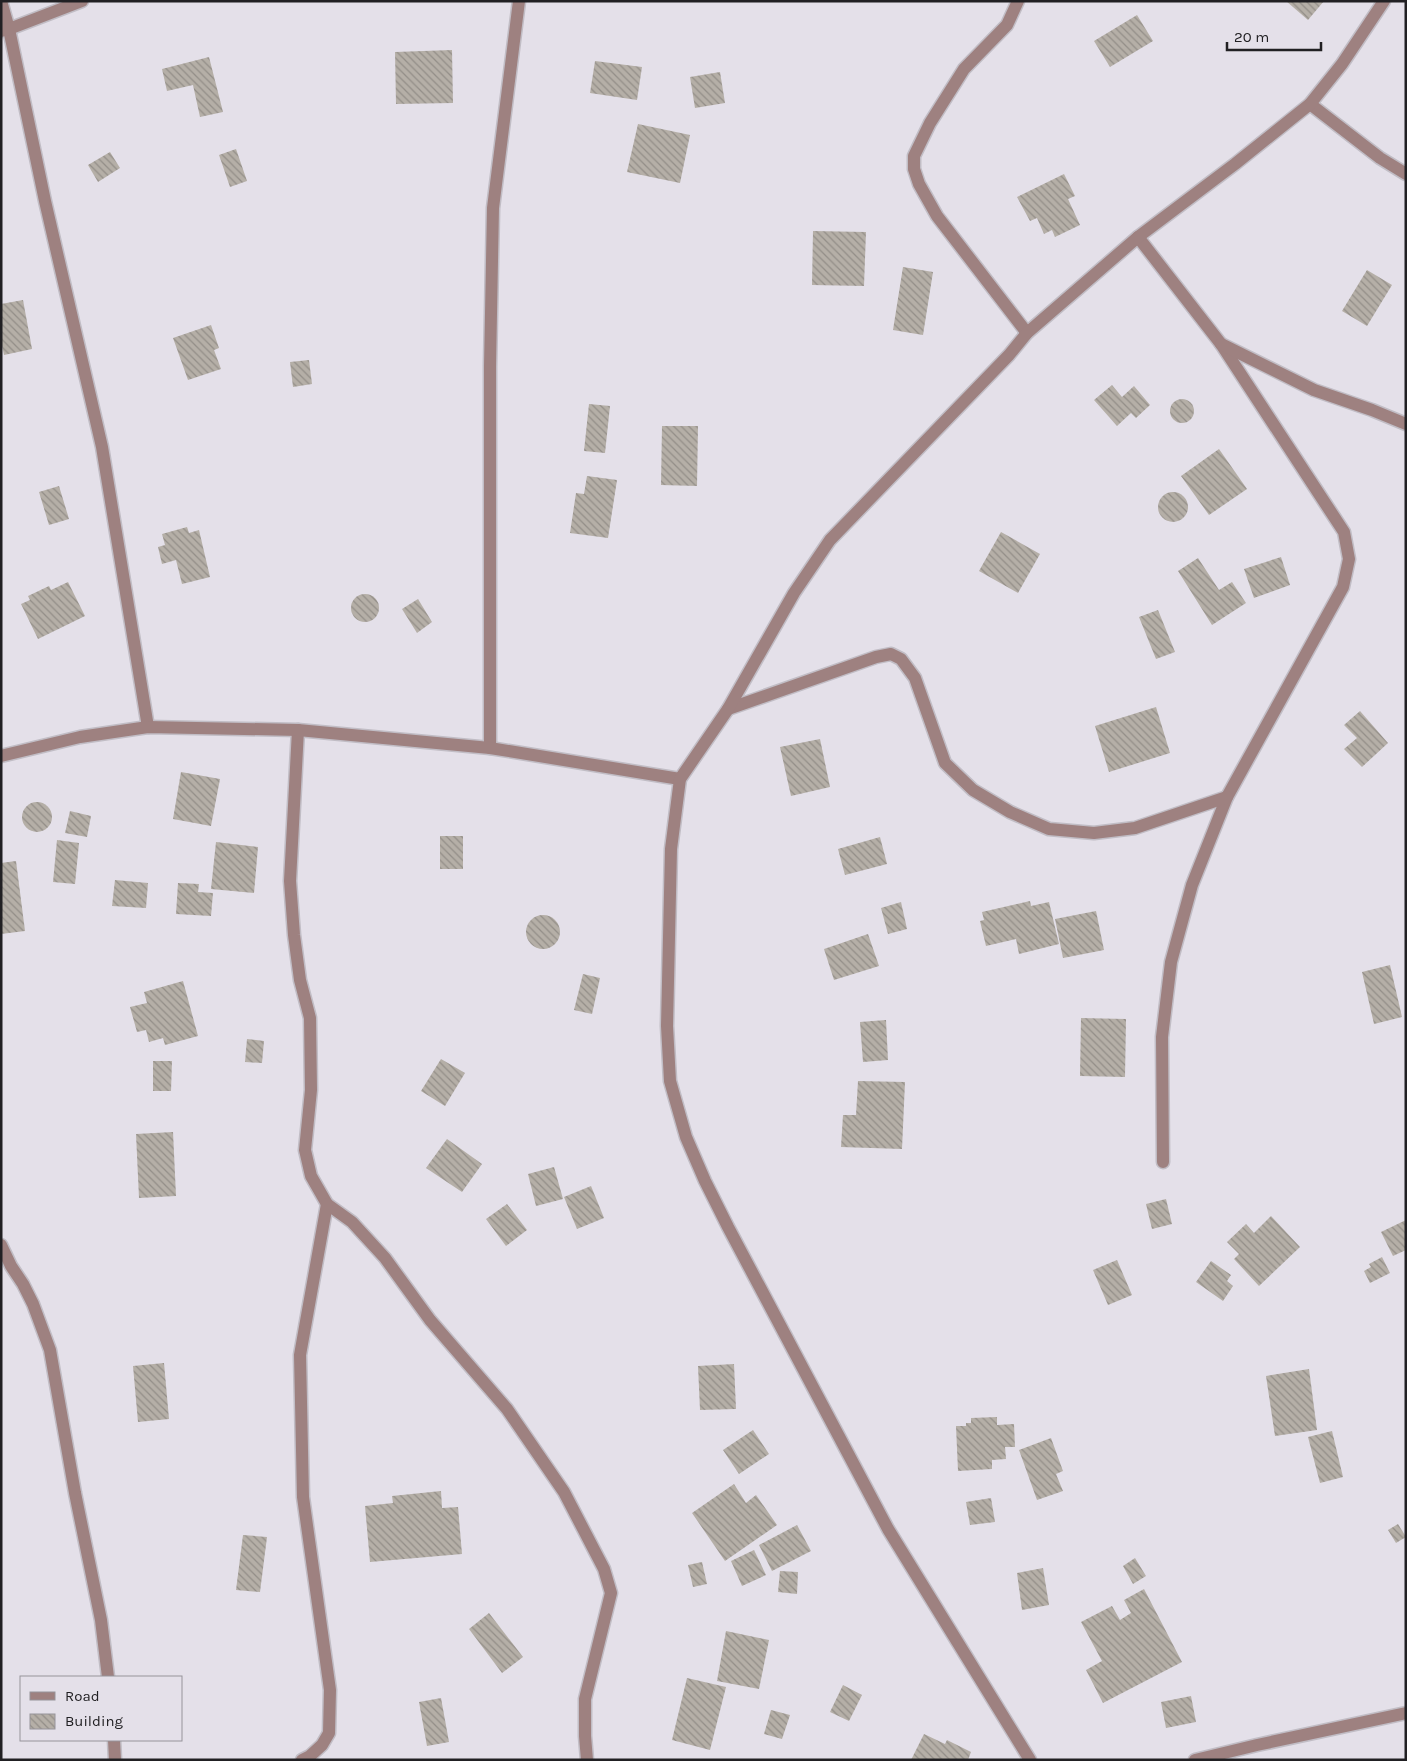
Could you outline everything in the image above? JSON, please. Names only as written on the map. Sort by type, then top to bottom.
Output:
[{"type":"street","points":[[1,1],[5,30],[102,447],[148,727]]},
{"type":"street","points":[[5,30],[82,1]]},
{"type":"street","points":[[490,748],[490,366],[493,208],[519,1]]},
{"type":"street","points":[[1018,1],[1007,26],[964,69],[930,123],[914,156],[914,168],[919,184],[937,216],[1027,333]]},
{"type":"street","points":[[1030,1760],[888,1529],[704,1181],[686,1137],[670,1081],[667,1026],[671,849],[680,779],[728,709],[794,593],[830,540],[1009,355],[1027,333],[1138,237],[1235,164],[1310,104],[1342,64],[1384,1]]},
{"type":"street","points":[[1310,104],[1380,158],[1406,174]]},
{"type":"street","points":[[1138,237],[1221,344],[1344,532],[1349,558],[1343,587],[1227,797],[1192,885],[1171,962],[1162,1037],[1163,1162]]},
{"type":"street","points":[[1221,344],[1314,390],[1406,424]]},
{"type":"street","points":[[728,709],[876,657],[891,654],[901,659],[915,678],[945,764],[973,790],[1010,812],[1049,829],[1094,833],[1135,828],[1227,797]]},
{"type":"street","points":[[1,756],[80,737],[148,727],[298,730],[490,748],[680,779]]},
{"type":"street","points":[[298,730],[290,882],[299,971],[310,1018],[311,1090],[305,1150],[311,1176],[327,1204],[352,1222],[385,1258],[430,1320],[507,1409],[564,1492],[604,1569],[611,1593],[585,1699],[584,1736],[587,1760]]},
{"type":"street","points":[[302,1760],[310,1756],[322,1745],[329,1733],[330,1690],[303,1497],[300,1355],[327,1204]]},
{"type":"street","points":[[1,1245],[33,1304],[50,1350],[75,1493],[101,1620],[108,1676]]},
{"type":"street","points":[[1195,1760],[1257,1744],[1406,1713]]},
{"type":"street","points":[[114,1741],[115,1760]]},
{"type":"building","points":[[1286,1],[1324,1],[1308,20]]},
{"type":"building","points":[[1137,15],[1153,41],[1110,67],[1094,41]]},
{"type":"building","points":[[452,50],[453,103],[396,104],[395,52]]},
{"type":"building","points":[[209,57],[223,112],[200,117],[193,85],[167,91],[162,69]]},
{"type":"building","points":[[595,61],[642,67],[637,100],[590,93]]},
{"type":"building","points":[[720,72],[725,103],[695,108],[690,77]]},
{"type":"building","points":[[638,124],[690,135],[680,183],[627,172]]},
{"type":"building","points":[[236,149],[247,181],[230,187],[219,155]]},
{"type":"building","points":[[110,152],[120,168],[98,182],[88,165]]},
{"type":"building","points":[[1064,174],[1075,196],[1068,199],[1080,225],[1055,237],[1052,230],[1044,234],[1037,218],[1030,221],[1017,197]]},
{"type":"building","points":[[813,231],[866,232],[864,286],[812,285]]},
{"type":"building","points":[[903,267],[933,272],[923,335],[893,330]]},
{"type":"building","points":[[1367,270],[1392,285],[1367,326],[1342,311]]},
{"type":"building","points":[[23,300],[32,349],[4,355],[1,341],[1,304]]},
{"type":"building","points":[[211,325],[219,348],[214,350],[221,369],[188,380],[173,338]]},
{"type":"building","points":[[309,360],[312,384],[293,387],[290,362]]},
{"type":"building","points":[[1112,385],[1122,397],[1134,386],[1150,405],[1136,418],[1131,413],[1117,426],[1094,400]]},
{"type":"building","points":[[1182,399],[1190,403],[1194,411],[1190,419],[1182,423],[1174,419],[1170,411],[1174,403]]},
{"type":"building","points":[[589,404],[610,406],[605,453],[584,451]]},
{"type":"building","points":[[662,426],[698,426],[697,486],[661,485]]},
{"type":"building","points":[[1219,449],[1247,489],[1209,515],[1181,476]]},
{"type":"building","points":[[587,476],[617,480],[608,538],[570,533],[576,493],[584,494]]},
{"type":"building","points":[[59,486],[69,519],[49,525],[39,492]]},
{"type":"building","points":[[1173,492],[1184,496],[1188,507],[1184,518],[1173,522],[1162,518],[1158,507],[1162,496]]},
{"type":"building","points":[[187,527],[189,533],[199,530],[210,577],[182,584],[176,560],[162,564],[158,547],[165,545],[162,534]]},
{"type":"building","points":[[1001,532],[1040,554],[1018,593],[979,571]]},
{"type":"building","points":[[1281,557],[1290,585],[1254,598],[1244,569]]},
{"type":"building","points":[[1198,558],[1219,590],[1232,582],[1246,603],[1212,625],[1178,571]]},
{"type":"building","points":[[68,582],[85,616],[38,639],[21,604],[30,600],[28,596],[49,586],[51,590]]},
{"type":"building","points":[[365,594],[375,598],[379,608],[375,618],[365,622],[355,618],[351,608],[355,598]]},
{"type":"building","points":[[418,599],[432,622],[417,633],[402,609]]},
{"type":"building","points":[[1158,610],[1175,652],[1156,659],[1139,617]]},
{"type":"building","points":[[1156,707],[1170,753],[1109,772],[1095,726]]},
{"type":"building","points":[[1360,711],[1388,743],[1362,767],[1344,749],[1357,738],[1344,725]]},
{"type":"building","points":[[820,739],[830,787],[791,796],[780,747]]},
{"type":"building","points":[[181,772],[220,779],[211,826],[173,819]]},
{"type":"building","points":[[37,802],[48,806],[52,817],[48,828],[37,832],[26,828],[22,817],[26,806]]},
{"type":"building","points":[[70,811],[91,816],[87,837],[65,833]]},
{"type":"building","points":[[440,836],[463,836],[463,869],[440,869]]},
{"type":"building","points":[[880,837],[887,864],[845,875],[838,849]]},
{"type":"building","points":[[57,840],[79,843],[75,884],[53,882]]},
{"type":"building","points":[[216,842],[258,847],[254,893],[211,889]]},
{"type":"building","points":[[16,861],[25,931],[1,934],[1,863]]},
{"type":"building","points":[[115,880],[148,883],[146,908],[112,906]]},
{"type":"building","points":[[178,883],[199,884],[198,892],[213,893],[211,916],[176,914]]},
{"type":"building","points":[[1030,901],[1031,906],[1049,902],[1059,944],[1019,954],[1016,939],[986,946],[980,921],[984,920],[982,912]]},
{"type":"building","points":[[901,902],[907,929],[888,934],[881,908]]},
{"type":"building","points":[[1096,911],[1104,950],[1063,958],[1055,919]]},
{"type":"building","points":[[543,915],[550,916],[555,920],[559,925],[559,939],[555,944],[550,948],[543,949],[536,948],[531,944],[527,939],[526,932],[527,925],[531,920],[536,916]]},
{"type":"building","points":[[868,934],[879,966],[834,980],[824,949]]},
{"type":"building","points":[[1390,965],[1402,1017],[1374,1024],[1362,972]]},
{"type":"building","points":[[583,974],[600,978],[592,1014],[574,1010]]},
{"type":"building","points":[[183,981],[198,1036],[165,1045],[163,1038],[149,1042],[146,1030],[137,1032],[130,1007],[147,1003],[144,992]]},
{"type":"building","points":[[1081,1018],[1126,1019],[1125,1077],[1080,1076]]},
{"type":"building","points":[[886,1020],[888,1060],[863,1062],[860,1022]]},
{"type":"building","points":[[247,1039],[264,1041],[262,1063],[245,1062]]},
{"type":"building","points":[[441,1059],[465,1073],[445,1106],[421,1091]]},
{"type":"building","points":[[153,1061],[172,1061],[171,1091],[153,1091]]},
{"type":"building","points":[[858,1081],[905,1082],[902,1149],[841,1147],[843,1115],[856,1115]]},
{"type":"building","points":[[173,1132],[176,1196],[139,1198],[136,1134]]},
{"type":"building","points":[[447,1139],[482,1164],[462,1192],[426,1168]]},
{"type":"building","points":[[554,1167],[563,1199],[536,1206],[528,1174]]},
{"type":"building","points":[[591,1186],[604,1218],[577,1229],[564,1197]]},
{"type":"building","points":[[1166,1199],[1172,1224],[1152,1229],[1146,1204]]},
{"type":"building","points":[[507,1204],[527,1230],[506,1246],[486,1219]]},
{"type":"building","points":[[1271,1216],[1300,1247],[1259,1286],[1234,1259],[1239,1254],[1227,1242],[1246,1224],[1254,1233]]},
{"type":"building","points":[[1406,1220],[1406,1250],[1393,1256],[1381,1232]]},
{"type":"building","points":[[1382,1257],[1390,1273],[1370,1283],[1364,1271],[1371,1267],[1369,1264]]},
{"type":"building","points":[[1117,1260],[1132,1295],[1108,1305],[1093,1270]]},
{"type":"building","points":[[1211,1261],[1231,1275],[1227,1281],[1233,1286],[1223,1301],[1196,1282]]},
{"type":"building","points":[[164,1363],[169,1419],[138,1422],[133,1366]]},
{"type":"building","points":[[734,1364],[736,1409],[700,1410],[698,1366]]},
{"type":"building","points":[[1309,1369],[1317,1430],[1275,1436],[1266,1376]]},
{"type":"building","points":[[997,1417],[997,1425],[1014,1424],[1015,1447],[1005,1447],[1006,1459],[992,1460],[992,1469],[958,1471],[956,1426],[966,1426],[966,1423],[971,1423],[971,1418]]},
{"type":"building","points":[[753,1430],[769,1454],[739,1474],[723,1450]]},
{"type":"building","points":[[1332,1431],[1343,1477],[1320,1483],[1308,1437]]},
{"type":"building","points":[[1051,1438],[1063,1471],[1056,1474],[1063,1491],[1037,1500],[1019,1450]]},
{"type":"building","points":[[734,1484],[746,1503],[756,1495],[777,1525],[725,1561],[692,1513]]},
{"type":"building","points":[[441,1491],[442,1508],[458,1507],[462,1554],[370,1562],[365,1506],[393,1503],[392,1496]]},
{"type":"building","points":[[991,1498],[995,1522],[970,1525],[966,1502]]},
{"type":"building","points":[[1398,1524],[1406,1537],[1396,1543],[1388,1530]]},
{"type":"building","points":[[797,1525],[811,1551],[772,1571],[759,1545]]},
{"type":"building","points":[[243,1535],[267,1537],[260,1592],[236,1590]]},
{"type":"building","points":[[754,1550],[766,1575],[742,1586],[731,1561]]},
{"type":"building","points":[[1135,1558],[1146,1576],[1133,1584],[1123,1566]]},
{"type":"building","points":[[702,1562],[707,1584],[693,1587],[688,1565]]},
{"type":"building","points":[[1043,1568],[1049,1605],[1022,1610],[1017,1573]]},
{"type":"building","points":[[780,1571],[798,1572],[797,1594],[778,1592]]},
{"type":"building","points":[[1144,1589],[1182,1662],[1103,1703],[1086,1670],[1102,1661],[1081,1622],[1112,1606],[1120,1620],[1131,1613],[1124,1600]]},
{"type":"building","points":[[489,1613],[523,1657],[502,1673],[469,1629]]},
{"type":"building","points":[[726,1631],[769,1640],[759,1689],[717,1681]]},
{"type":"building","points":[[687,1678],[726,1687],[710,1750],[672,1740]]},
{"type":"building","points":[[843,1685],[862,1695],[849,1721],[830,1712]]},
{"type":"building","points":[[1191,1696],[1196,1722],[1166,1728],[1161,1702]]},
{"type":"building","points":[[441,1698],[449,1742],[427,1746],[419,1702]]},
{"type":"building","points":[[771,1710],[790,1715],[782,1739],[764,1734]]},
{"type":"building","points":[[924,1734],[945,1744],[947,1740],[971,1752],[968,1760],[911,1760]]}]
